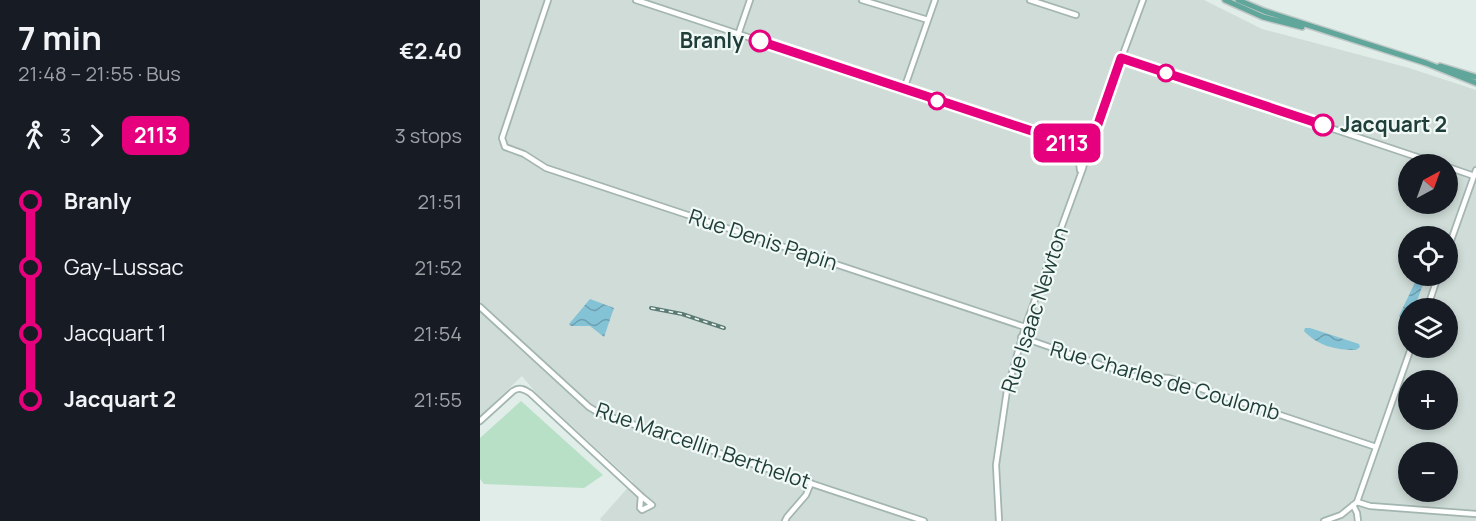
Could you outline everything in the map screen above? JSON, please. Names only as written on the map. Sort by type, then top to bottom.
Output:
[{"type":"main road","points":[[1225,0],[1263,17],[1321,31]]},
{"type":"main road","points":[[1238,0],[1321,31],[1476,77]]},
{"type":"main road","points":[[1426,63],[1476,83]]},
{"type":"street","name":"Rue Denis Papin","points":[[548,0],[502,138],[505,147],[524,154],[546,168],[1025,327]]},
{"type":"street","points":[[636,0],[1068,143],[1086,154]]},
{"type":"street","points":[[738,35],[750,0]]},
{"type":"street","points":[[862,0],[928,20]]},
{"type":"street","points":[[904,89],[935,0]]},
{"type":"street","points":[[1030,0],[1076,15]]},
{"type":"street","points":[[1068,143],[1081,142],[1089,146],[1143,0]]},
{"type":"street","points":[[1121,58],[1408,154]]},
{"type":"street","points":[[1078,151],[1081,142],[1097,127]]},
{"type":"street","name":"Rue Isaac Newton","points":[[999,521],[996,465],[1006,390],[1021,337],[1089,146]]},
{"type":"street","name":"Rue Isaac Newton","points":[[1078,151],[1080,173]]},
{"type":"street","points":[[1458,170],[1474,176]]},
{"type":"street","points":[[1456,226],[1476,170]]},
{"type":"street","name":"Rue Marcellin Berthelot","points":[[480,307],[589,407],[599,413],[924,521]]},
{"type":"street","name":"Rue Charles de Coulomb","points":[[1021,337],[1133,376],[1169,378],[1376,447]]},
{"type":"street","points":[[1324,521],[1343,517],[1355,503],[1408,358]]},
{"type":"street","points":[[480,421],[513,391],[524,390],[641,496]]},
{"type":"street","points":[[785,521],[806,495],[811,483]]},
{"type":"street","points":[[1355,503],[1476,514]]},
{"type":"street","points":[[1355,503],[1358,521]]},
{"type":"shaded area","points":[[480,0],[1204,0],[1262,29],[1409,68],[1476,90],[1476,521],[602,521],[600,519],[633,482],[537,394],[522,376],[480,416]]},
{"type":"green space","points":[[521,401],[603,475],[584,488],[484,484],[480,479],[480,438]]},
{"type":"water","points":[[1413,286],[1422,286],[1418,298],[1408,298]]},
{"type":"water","points":[[590,299],[614,308],[604,337],[590,326],[571,326],[569,324]]},
{"type":"water","points":[[1305,328],[1359,344],[1360,347],[1356,350],[1328,346],[1309,336],[1304,331]]},
{"type":"railway","points":[[651,308],[682,314],[724,328]]},
{"type":"bus line","name":"2113","points":[[760,41],[1068,143],[1083,142],[1097,127],[1121,58],[1323,125]]},
{"type":"place","name":"Branly","points":[[760,41]]},
{"type":"place","name":"Jacquart 2","points":[[1323,125]]}]
